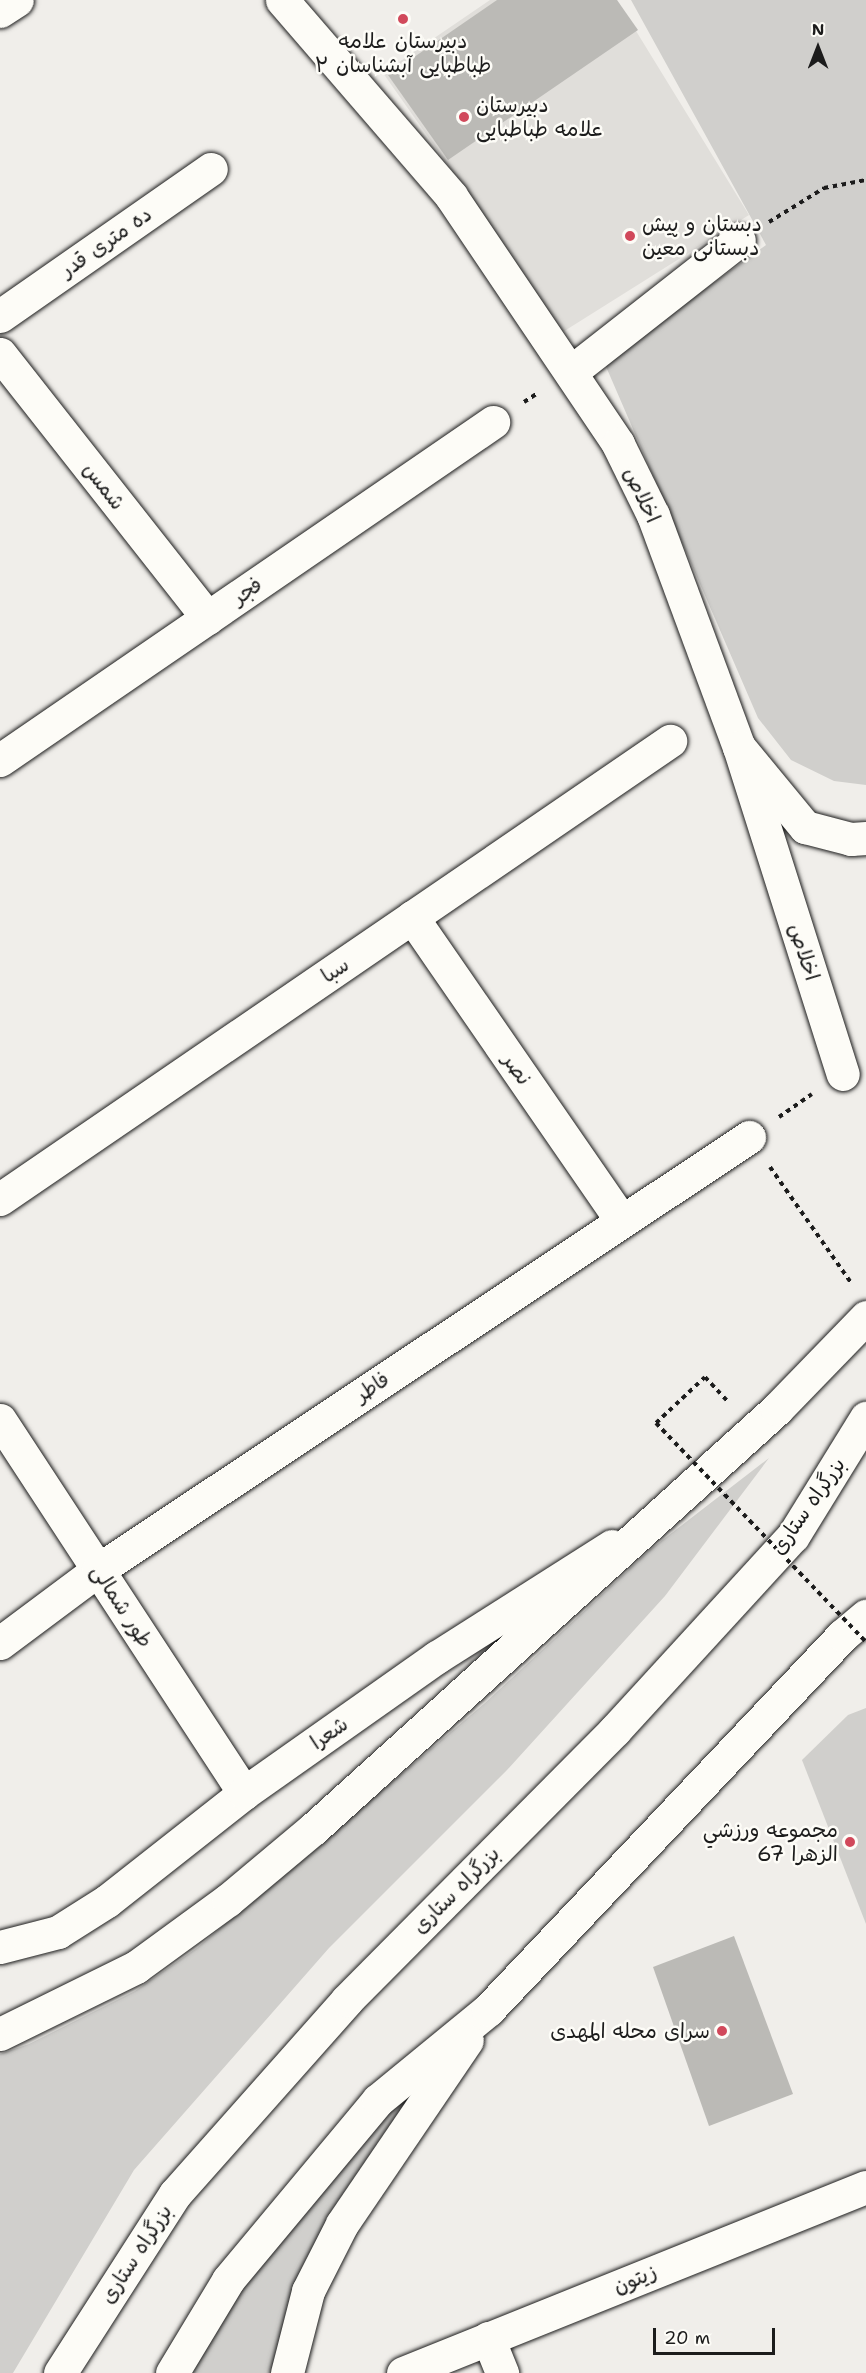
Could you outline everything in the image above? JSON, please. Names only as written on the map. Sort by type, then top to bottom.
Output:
[{"type":"main road","points":[[0,11],[17,0]]},
{"type":"main road","name":"اخلاص","points":[[282,0],[451,196],[572,371],[618,444],[653,516],[740,747],[843,1074]]},
{"type":"main road","name":"ده متری قدر","points":[[0,316],[212,169]]},
{"type":"main road","points":[[572,371],[740,240]]},
{"type":"main road","name":"شمس","points":[[0,354],[208,618]]},
{"type":"main road","name":"فجر","points":[[0,760],[493,422]]},
{"type":"main road","name":"سبا","points":[[0,1199],[670,741]]},
{"type":"main road","points":[[740,747],[805,827],[851,839],[866,838]]},
{"type":"main road","name":"نصر","points":[[412,917],[622,1221]]},
{"type":"main road","name":"فاطر","points":[[0,1643],[98,1570],[749,1137]]},
{"type":"main road","points":[[0,2034],[136,1966],[228,1900],[313,1829],[662,1515],[777,1409],[866,1317]]},
{"type":"main road","name":"بزرگراه ستاری","points":[[60,2373],[175,2194],[347,2000],[615,1730],[793,1536],[866,1418]]},
{"type":"main road","name":"طور شمالی","points":[[0,1420],[244,1793]]},
{"type":"main road","name":"شعرا","points":[[0,1947],[58,1932],[107,1901],[244,1793],[436,1657],[662,1515]]},
{"type":"main road","points":[[172,2373],[228,2280],[378,2100],[488,2010],[843,1635],[866,1616]]},
{"type":"main road","points":[[287,2373],[308,2290],[342,2224],[488,2010]]},
{"type":"main road","name":"زیتون","points":[[403,2373],[866,2187]]},
{"type":"main road","points":[[488,2338],[502,2373]]},
{"type":"path","points":[[740,240],[824,188],[866,180]]},
{"type":"path","points":[[493,422],[572,371]]},
{"type":"path","points":[[843,1074],[749,1137],[852,1284],[844,1293]]},
{"type":"path","points":[[735,1410],[705,1377],[656,1424],[866,1642]]},
{"type":"shaded area","points":[[490,0],[617,0],[749,215],[558,335],[512,256],[383,73]]},
{"type":"shaded area","points":[[631,0],[866,0],[866,785],[834,781],[791,760],[758,718],[604,362],[766,245]]},
{"type":"shaded area","points":[[769,1458],[665,1596],[507,1770],[329,1948],[134,2170],[13,2373],[0,2373],[0,2054],[29,2044],[135,1991],[197,1948],[485,1703],[651,1549]]},
{"type":"shaded area","name":"مجموعه ورزشي الزهرا 67","points":[[866,1708],[866,1924],[802,1760],[848,1715]]},
{"type":"shaded area","points":[[488,2010],[342,2224],[287,2373],[173,2373],[228,2280]]},
{"type":"building","name":"دبیرستان علامه طباطبایی","points":[[497,0],[617,0],[638,30],[448,160],[388,75]]},
{"type":"building","name":"سرای محله المهدی","points":[[734,1936],[793,2094],[709,2126],[653,1967]]},
{"type":"place","name":"دبیرستان علامه طباطبایی آبشناسان ۲","points":[[403,19]]},
{"type":"place","name":"دبیرستان علامه طباطبایی","points":[[464,117]]},
{"type":"place","name":"دبستان و پیش دبستانی معین","points":[[630,236]]},
{"type":"place","name":"مجموعه ورزشي الزهرا 67","points":[[850,1842]]},
{"type":"place","name":"سرای محله المهدی","points":[[722,2031]]}]
